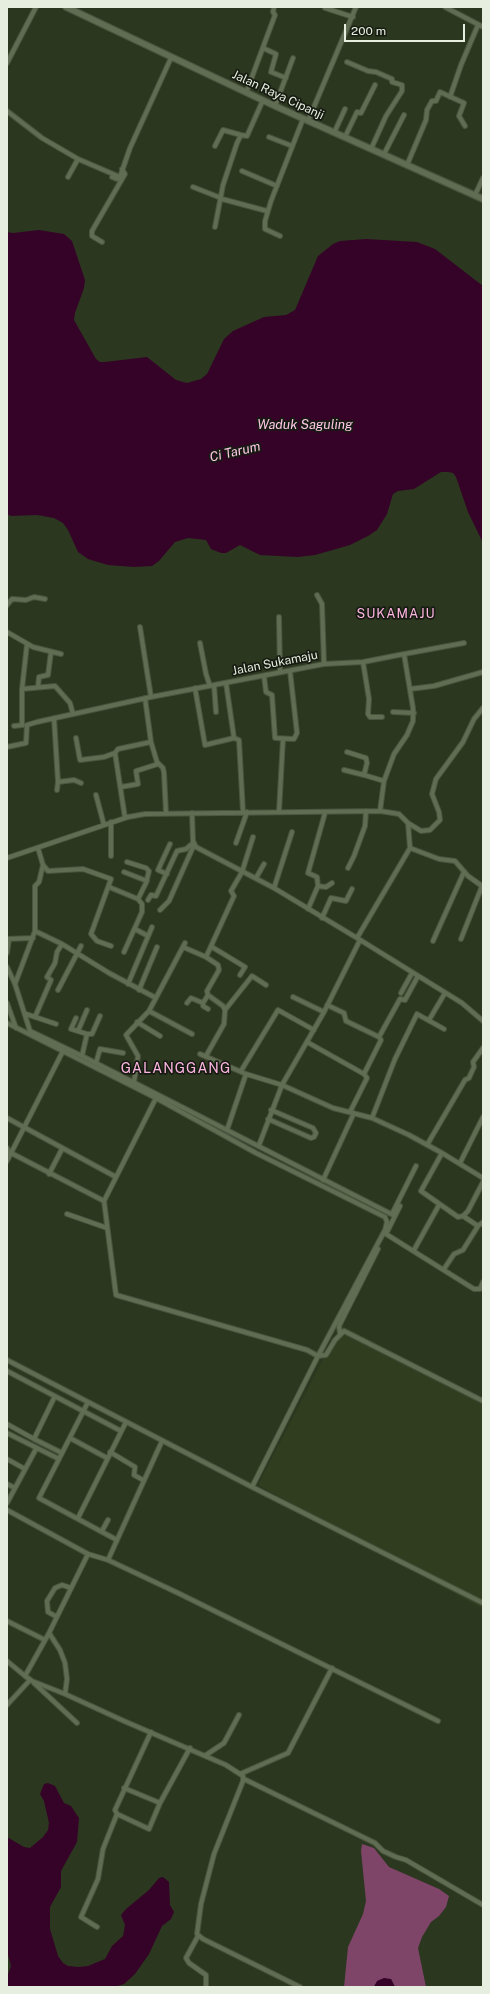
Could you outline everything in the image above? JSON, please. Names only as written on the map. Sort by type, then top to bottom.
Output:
[{"type":"main road","name":"Jalan Raya Cipanji","points":[[66,7],[75,9],[171,58],[246,93],[483,199]]},
{"type":"street","points":[[7,63],[36,7]]},
{"type":"street","points":[[246,93],[275,13],[273,12],[274,7]]},
{"type":"street","points":[[280,236],[265,228],[267,211],[292,146],[306,120],[353,17],[356,7]]},
{"type":"street","points":[[445,7],[483,28]]},
{"type":"street","points":[[325,8],[353,17]]},
{"type":"street","points":[[450,97],[461,65],[478,25]]},
{"type":"street","points":[[263,48],[276,54],[272,72],[286,78]]},
{"type":"street","points":[[120,177],[144,116],[171,58]]},
{"type":"street","points":[[275,106],[293,58]]},
{"type":"street","points":[[347,62],[368,71],[376,72],[392,79],[392,82],[402,85],[402,90],[386,116],[371,149]]},
{"type":"street","points":[[345,137],[357,112],[361,113],[375,85]]},
{"type":"street","points":[[407,165],[432,101],[436,101],[440,92],[464,103],[459,116],[465,126]]},
{"type":"street","points":[[215,146],[223,130],[247,136],[263,100]]},
{"type":"street","points":[[334,133],[345,109]]},
{"type":"street","points":[[7,111],[42,138],[78,159],[120,177]]},
{"type":"street","points":[[384,154],[404,115]]},
{"type":"street","points":[[215,227],[227,171],[241,135]]},
{"type":"street","points":[[269,137],[292,146]]},
{"type":"street","points":[[68,177],[78,159]]},
{"type":"street","points":[[102,242],[92,236],[92,233],[125,174],[122,169]]},
{"type":"street","points":[[242,171],[277,186]]},
{"type":"street","points":[[112,177],[117,179],[120,177]]},
{"type":"street","points":[[475,195],[483,178]]},
{"type":"street","points":[[193,187],[221,199],[267,211]]},
{"type":"street","points":[[317,595],[322,604],[324,664]]},
{"type":"street","points":[[7,606],[12,599],[26,600],[34,597],[45,600]]},
{"type":"street","points":[[279,617],[280,672]]},
{"type":"street","points":[[140,627],[151,697]]},
{"type":"street","points":[[7,632],[26,644],[62,654]]},
{"type":"street","points":[[200,643],[206,674],[212,686],[216,712]]},
{"type":"street","name":"Jalan Sukamaju","points":[[14,726],[27,725],[145,698],[280,672],[324,664],[363,662],[464,643]]},
{"type":"street","points":[[22,725],[22,689],[26,644]]},
{"type":"street","points":[[38,688],[38,677],[48,675],[51,652]]},
{"type":"street","points":[[380,812],[384,781],[394,754],[410,730],[414,713],[404,654]]},
{"type":"street","points":[[363,662],[369,699],[368,714],[370,717],[382,717]]},
{"type":"street","points":[[264,676],[266,692],[272,695],[275,738],[294,739],[297,733],[290,671]]},
{"type":"street","points":[[410,689],[434,686],[483,672]]},
{"type":"street","points":[[226,683],[234,738]]},
{"type":"street","points":[[22,689],[56,687],[70,704],[73,714]]},
{"type":"street","points":[[195,688],[205,745],[234,738],[239,740],[245,812],[236,843]]},
{"type":"street","points":[[145,698],[151,742],[158,764],[163,768],[164,773],[166,813]]},
{"type":"street","points":[[7,858],[111,822],[144,814],[245,812],[325,813],[366,811],[399,814],[408,823],[425,831],[434,828],[439,823],[440,814],[432,794],[436,779],[463,742],[474,719],[483,708]]},
{"type":"street","points":[[393,712],[414,713]]},
{"type":"street","points":[[54,718],[58,782],[57,790]]},
{"type":"street","points":[[7,747],[26,743],[27,725]]},
{"type":"street","points":[[76,738],[80,760],[95,759],[115,753],[118,749],[151,742]]},
{"type":"street","points":[[279,812],[283,738]]},
{"type":"street","points":[[348,752],[366,758],[367,763],[364,775]]},
{"type":"street","points":[[115,753],[125,818]]},
{"type":"street","points":[[121,787],[138,784],[136,771],[158,764]]},
{"type":"street","points":[[344,770],[384,781]]},
{"type":"street","points":[[58,782],[74,780],[81,783]]},
{"type":"street","points":[[96,795],[104,825]]},
{"type":"street","points":[[348,868],[365,826],[366,811]]},
{"type":"street","points":[[160,910],[169,901],[194,844],[192,813]]},
{"type":"street","points":[[308,908],[318,886],[317,877],[308,873],[325,813]]},
{"type":"street","points":[[111,822],[111,856]]},
{"type":"street","points":[[259,1145],[271,1110],[282,1085],[324,1012],[358,939],[410,848],[408,823]]},
{"type":"street","points":[[274,888],[292,832]]},
{"type":"street","points":[[206,958],[234,896],[231,891],[242,872],[253,837]]},
{"type":"street","points":[[167,874],[158,870],[170,844]]},
{"type":"street","points":[[194,844],[308,908],[462,1003],[483,1021]]},
{"type":"street","points":[[148,900],[151,895],[156,896],[177,851],[186,849],[194,844]]},
{"type":"street","points":[[38,848],[43,865],[47,871],[86,870],[110,878],[109,887],[91,934],[97,941],[111,946]]},
{"type":"street","points":[[410,848],[439,860],[455,861],[464,872],[482,888],[461,940]]},
{"type":"street","points":[[127,862],[148,870],[147,881],[138,899]]},
{"type":"street","points":[[256,878],[264,864]]},
{"type":"street","points":[[15,984],[35,931],[35,886],[40,881],[43,865]]},
{"type":"street","points":[[124,872],[147,881]]},
{"type":"street","points":[[433,941],[464,872]]},
{"type":"street","points":[[318,886],[326,887],[332,883]]},
{"type":"street","points":[[109,887],[138,899],[142,904],[142,912],[124,952]]},
{"type":"street","points":[[322,918],[331,898],[345,901],[352,889]]},
{"type":"street","points":[[128,984],[152,927]]},
{"type":"street","points":[[135,929],[148,936]]},
{"type":"street","points":[[35,931],[62,944],[128,984],[156,998]]},
{"type":"street","points":[[7,953],[8,939],[33,938]]},
{"type":"street","points":[[35,1017],[52,980],[47,977],[56,963],[57,952],[62,944]]},
{"type":"street","points":[[134,1082],[138,1058],[126,1036],[148,1011],[184,945],[220,968],[207,991],[208,995],[203,1003]]},
{"type":"street","points":[[58,990],[81,946]]},
{"type":"street","points":[[139,990],[157,947]]},
{"type":"street","points":[[212,947],[245,967],[240,975]]},
{"type":"street","points":[[7,967],[26,1014],[30,1031],[259,1145],[393,1215]]},
{"type":"street","points":[[401,993],[412,973]]},
{"type":"street","points":[[206,1056],[224,1024],[225,1010],[252,976],[266,985]]},
{"type":"street","points":[[324,1180],[366,1078],[364,1074],[381,1040],[379,1037],[400,1000],[405,999],[418,976]]},
{"type":"street","points":[[428,1020],[445,993]]},
{"type":"street","points":[[208,995],[223,1006],[225,1010]]},
{"type":"street","points":[[293,997],[324,1012]]},
{"type":"street","points":[[187,1003],[191,998],[203,1003],[203,1006],[208,1009]]},
{"type":"street","points":[[7,1002],[16,1028]]},
{"type":"street","points":[[327,1005],[344,1013],[346,1022],[379,1037]]},
{"type":"street","points":[[78,1031],[87,1010]]},
{"type":"street","points":[[241,1071],[278,1010],[314,1030]]},
{"type":"street","points":[[148,1011],[192,1034]]},
{"type":"street","points":[[26,1014],[56,1024]]},
{"type":"street","points":[[372,1118],[395,1059],[417,1014],[444,1029]]},
{"type":"street","points":[[76,1018],[71,1029],[92,1034],[100,1016]]},
{"type":"street","points":[[137,1022],[160,1036]]},
{"type":"street","points":[[7,1023],[156,1098],[256,1153],[385,1217],[387,1222],[385,1230],[318,1356],[252,1487]]},
{"type":"street","points":[[82,1056],[87,1034]]},
{"type":"street","points":[[307,1042],[364,1074]]},
{"type":"street","points":[[427,1145],[465,1080],[469,1078],[474,1067],[473,1062],[483,1048]]},
{"type":"street","points":[[96,1063],[100,1049],[123,1053]]},
{"type":"street","points":[[7,1161],[63,1051]]},
{"type":"street","points":[[200,1054],[246,1074],[282,1085],[333,1108],[372,1118],[442,1153],[483,1178]]},
{"type":"street","points":[[227,1130],[246,1074]]},
{"type":"street","points":[[156,1098],[104,1200],[117,1296],[307,1350],[318,1356],[326,1355],[340,1333],[339,1326],[386,1234],[393,1215],[416,1166]]},
{"type":"street","points":[[268,1119],[311,1138],[314,1137],[316,1133],[313,1128],[271,1110]]},
{"type":"street","points":[[460,1163],[483,1117]]},
{"type":"street","points":[[7,1118],[116,1177]]},
{"type":"street","points":[[7,1148],[10,1154],[104,1200]]},
{"type":"street","points":[[50,1174],[62,1149]]},
{"type":"street","points":[[442,1153],[421,1190],[439,1205],[458,1217],[463,1216],[478,1226]]},
{"type":"street","points":[[463,1216],[468,1211],[483,1182]]},
{"type":"street","points":[[414,1250],[439,1205]]},
{"type":"street","points":[[393,1215],[400,1206]]},
{"type":"street","points":[[67,1214],[107,1228]]},
{"type":"street","points":[[444,1268],[454,1254],[463,1250],[478,1226],[483,1222]]},
{"type":"street","points":[[386,1234],[444,1268],[476,1289],[480,1288],[483,1282]]},
{"type":"street","points":[[340,1333],[344,1331],[348,1332],[483,1401]]},
{"type":"street","points":[[7,1360],[252,1487],[483,1603]]},
{"type":"street","points":[[7,1371],[121,1431]]},
{"type":"street","points":[[34,1439],[55,1396]]},
{"type":"street","points":[[88,1402],[39,1498],[117,1540]]},
{"type":"street","points":[[78,1518],[126,1422]]},
{"type":"street","points":[[7,1424],[62,1454]]},
{"type":"street","points":[[7,1433],[36,1449],[59,1459]]},
{"type":"street","points":[[70,1438],[107,1458]]},
{"type":"street","points":[[108,1560],[162,1441]]},
{"type":"street","points":[[7,1504],[36,1449]]},
{"type":"street","points":[[110,1452],[135,1467],[134,1475],[143,1480]]},
{"type":"street","points":[[7,1459],[25,1469]]},
{"type":"street","points":[[7,1484],[15,1488]]},
{"type":"street","points":[[7,1510],[88,1554],[108,1560],[438,1721]]},
{"type":"street","points":[[102,1531],[108,1520]]},
{"type":"street","points":[[24,1676],[49,1633],[88,1554]]},
{"type":"street","points":[[57,1617],[48,1612],[47,1601],[55,1588],[62,1585],[71,1588]]},
{"type":"street","points":[[7,1621],[45,1640]]},
{"type":"street","points":[[49,1633],[60,1650],[65,1663],[67,1679],[65,1694]]},
{"type":"street","points":[[7,1668],[9,1663],[77,1723]]},
{"type":"street","points":[[240,1774],[288,1753],[332,1668]]},
{"type":"street","points":[[31,1681],[65,1694],[206,1755],[240,1774],[244,1778],[375,1843],[383,1851],[396,1858],[406,1860],[483,1905]]},
{"type":"street","points":[[7,1705],[31,1681]]},
{"type":"street","points":[[206,1755],[224,1743],[239,1715]]},
{"type":"street","points":[[98,1927],[82,1917],[98,1879],[100,1860],[107,1837],[117,1814],[115,1810],[151,1732]]},
{"type":"street","points":[[117,1814],[149,1829],[160,1804],[190,1748]]},
{"type":"street","points":[[206,1987],[205,1973],[189,1962],[186,1958],[198,1936],[197,1929],[200,1908],[214,1854],[244,1778]]},
{"type":"street","points":[[124,1788],[160,1804]]},
{"type":"street","points":[[198,1936],[300,1987]]},
{"type":"shaded area","points":[[341,1325],[483,1399],[483,1609],[258,1485]]},
{"type":"shaded area","points":[[362,1844],[374,1848],[389,1867],[439,1889],[449,1896],[446,1907],[439,1916],[431,1922],[422,1937],[418,1948],[426,1987],[395,1987],[391,1979],[375,1984],[374,1987],[344,1987],[348,1947],[363,1914],[366,1901],[361,1851]]},
{"type":"water","name":"Waduk Saguling","points":[[39,230],[64,234],[72,241],[85,280],[74,320],[96,359],[100,362],[105,362],[147,357],[176,380],[187,383],[201,379],[207,374],[224,339],[233,331],[264,317],[286,315],[295,310],[318,256],[333,244],[340,241],[366,239],[417,242],[435,249],[483,286],[483,543],[468,512],[456,477],[453,473],[448,472],[441,472],[414,489],[398,491],[393,494],[387,514],[377,530],[368,536],[350,545],[315,555],[298,557],[260,555],[240,545],[226,553],[221,553],[211,549],[206,540],[188,538],[175,542],[159,561],[152,566],[134,567],[108,565],[88,559],[78,552],[68,530],[63,523],[54,518],[37,515],[11,516],[7,514],[7,232],[13,233]]},
{"type":"water","points":[[48,1783],[55,1786],[64,1803],[71,1806],[79,1818],[77,1842],[61,1871],[61,1887],[50,1907],[50,1929],[58,1956],[63,1963],[68,1966],[78,1967],[88,1966],[105,1959],[112,1946],[123,1936],[125,1925],[121,1915],[149,1890],[159,1878],[163,1877],[169,1882],[170,1905],[174,1912],[171,1919],[162,1926],[149,1954],[135,1974],[124,1984],[114,1987],[7,1987],[7,1977],[11,1966],[7,1951],[7,1837],[24,1847],[30,1848],[43,1837],[48,1830],[49,1823],[44,1801],[40,1794],[44,1784]]},
{"type":"water","points":[[384,1978],[391,1979],[395,1987],[374,1987],[377,1981]]},
{"type":"district","name":"SUKAMAJU","points":[[396,614]]},
{"type":"district","name":"GALANGGANG","points":[[176,1069]]},
{"type":"water label","name":"Ci Tarum","points":[[235,452]]}]
